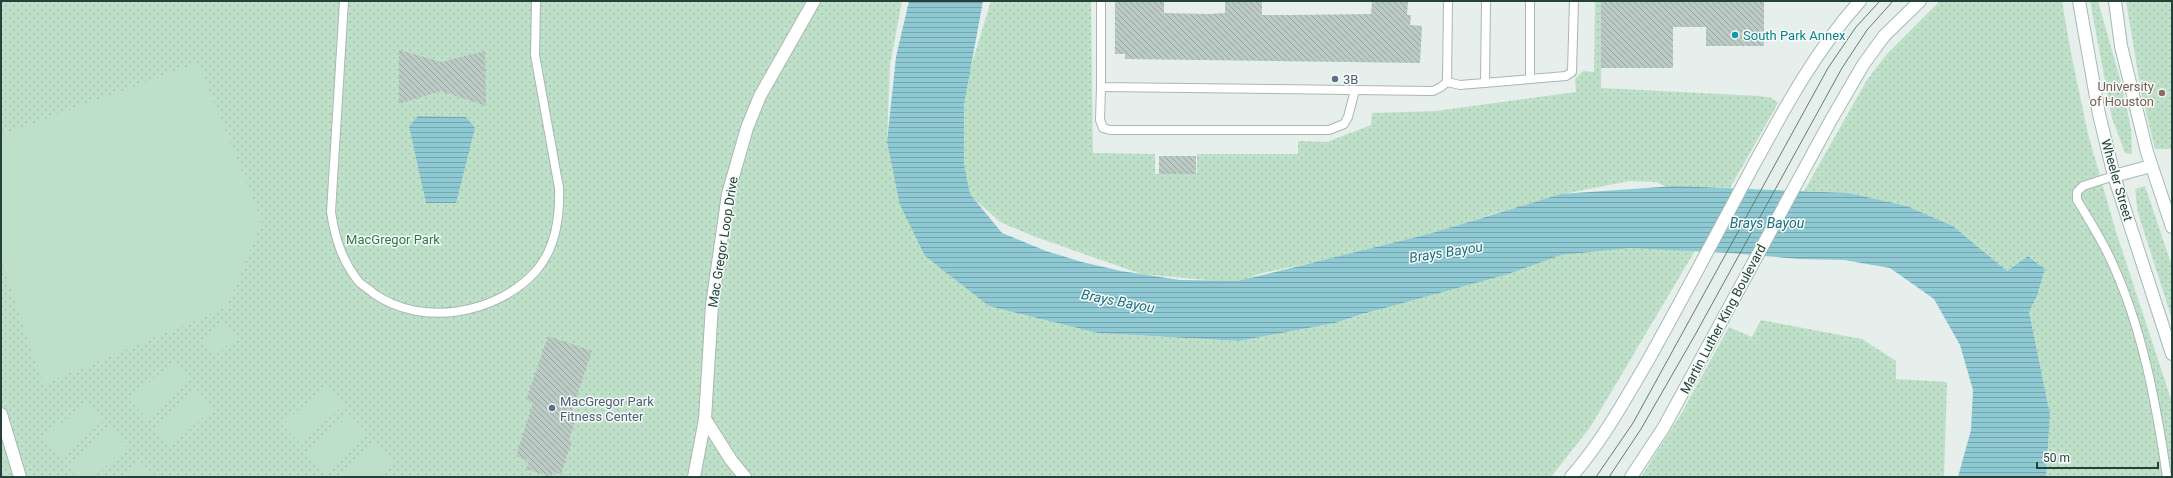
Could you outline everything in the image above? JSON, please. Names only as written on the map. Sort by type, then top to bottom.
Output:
[{"type":"main road","name":"Mac Gregor Loop Drive","points":[[694,477],[705,418],[712,305],[728,194],[747,128],[760,96],[781,56],[814,1]]},
{"type":"main road","points":[[1572,477],[1586,461],[1619,410],[1669,323],[1780,118],[1813,63],[1860,1]]},
{"type":"main road","name":"Martin Luther King Boulevard","points":[[1631,477],[1664,427],[1831,120],[1863,65],[1884,36],[1920,1]]},
{"type":"main road","name":"Wheeler Street","points":[[2079,1],[2099,114],[2114,176],[2172,354]]},
{"type":"main road","points":[[2115,1],[2122,46],[2151,166],[2172,227]]},
{"type":"main road","points":[[2114,176],[2151,166]]},
{"type":"main road","points":[[1,414],[20,477]]},
{"type":"main road","points":[[705,418],[731,460],[745,477]]},
{"type":"lane","points":[[344,1],[331,212],[335,238],[346,263],[360,282],[384,300],[408,310],[436,314],[462,310],[492,302],[519,288],[537,270],[550,248],[558,224],[559,195],[535,55],[536,1]]},
{"type":"lane","points":[[1101,1],[1100,120],[1103,128],[1110,130],[1329,130],[1344,124],[1348,116],[1354,90]]},
{"type":"lane","points":[[1101,87],[1433,91],[1441,88],[1446,82],[1448,1]]},
{"type":"lane","points":[[1484,83],[1486,1]]},
{"type":"lane","points":[[1530,1],[1530,79]]},
{"type":"lane","points":[[1446,82],[1460,85],[1566,76],[1572,72],[1574,1]]},
{"type":"lane","points":[[2114,176],[2083,186],[2077,192],[2077,200],[2108,254],[2119,278],[2141,342],[2153,394],[2167,477]]},
{"type":"green space","name":"MacGregor Park","points":[[1,1],[902,1],[890,65],[887,142],[1098,333],[1239,341],[1335,323],[1561,255],[1631,248],[1696,249],[1591,426],[1551,477],[1,477]]},
{"type":"green space","points":[[991,1],[1091,1],[1093,153],[1155,154],[1155,174],[1197,173],[1197,154],[1298,154],[1298,141],[1327,142],[1371,125],[1372,113],[1436,111],[1576,92],[1575,79],[1583,71],[1594,72],[1595,1],[1602,1],[1601,88],[1760,96],[1772,98],[1778,103],[1730,188],[1711,187],[1696,191],[1669,188],[1656,182],[1629,181],[1573,192],[1492,214],[1402,244],[1258,274],[1240,283],[1141,274],[1033,236],[1000,222],[970,195],[957,150],[961,99]]},
{"type":"green space","points":[[1940,1],[2062,1],[2088,134],[2116,232],[2172,402],[2172,477],[2046,477],[2050,414],[2029,312],[2037,296],[2045,269],[2029,256],[2007,271],[1953,226],[1907,206],[1849,193],[1804,191],[1867,80],[1886,55]]},
{"type":"green space","points":[[2090,1],[2098,1],[2122,86],[2131,129],[2132,154],[2125,153],[2112,118]]},
{"type":"green space","name":"University of Houston","points":[[2126,1],[2172,1],[2172,149],[2155,149],[2141,91]]},
{"type":"green space","points":[[198,63],[262,221],[227,307],[44,384],[1,258],[1,135]]},
{"type":"green space","points":[[2145,186],[2172,266],[2172,319],[2138,213],[2135,189]]},
{"type":"green space","points":[[1761,320],[1862,339],[1896,361],[1896,379],[1947,382],[1944,477],[1641,477],[1681,414],[1729,327],[1752,337]]},
{"type":"green space","points":[[223,322],[237,337],[215,356],[202,342]]},
{"type":"green space","points":[[172,362],[190,381],[147,420],[130,400]]},
{"type":"green space","points":[[325,386],[343,406],[300,444],[282,425]]},
{"type":"green space","points":[[196,388],[214,408],[171,446],[154,427]]},
{"type":"green space","points":[[86,401],[104,420],[61,459],[43,439]]},
{"type":"green space","points":[[350,414],[368,434],[326,473],[308,453]]},
{"type":"green space","points":[[110,427],[127,447],[94,477],[77,477],[67,466]]},
{"type":"green space","points":[[376,443],[394,463],[378,477],[339,477]]},
{"type":"green space","points":[[140,460],[156,477],[122,477]]},
{"type":"water","name":"Brays Bayou","points":[[909,1],[983,1],[964,104],[964,165],[970,194],[1002,233],[1046,251],[1082,262],[1121,271],[1180,280],[1238,281],[1429,234],[1561,194],[1675,186],[1849,193],[1907,206],[1953,226],[2007,271],[2028,256],[2045,269],[2037,296],[2029,312],[2050,414],[2046,477],[1958,477],[1971,430],[1973,390],[1960,345],[1934,299],[1890,268],[1844,260],[1799,259],[1730,253],[1631,248],[1561,255],[1508,274],[1335,323],[1239,341],[1098,333],[989,306],[925,256],[900,205],[887,142],[896,57]]},
{"type":"water","points":[[418,116],[466,117],[475,128],[456,203],[426,203],[409,126]]},
{"type":"building","points":[[1115,1],[1164,1],[1164,13],[1209,14],[1225,13],[1225,1],[1262,1],[1262,15],[1288,15],[1371,14],[1372,1],[1408,1],[1407,15],[1411,15],[1410,25],[1422,26],[1420,63],[1125,59],[1125,54],[1115,54]]},
{"type":"building","name":"South Park Annex","points":[[1601,1],[1764,1],[1764,46],[1706,46],[1706,27],[1673,27],[1673,68],[1601,68]]},
{"type":"building","points":[[399,50],[441,62],[485,51],[486,106],[441,91],[399,104]]},
{"type":"building","points":[[1159,156],[1196,156],[1196,174],[1159,174]]},
{"type":"building","name":"MacGregor Park Fitness Center","points":[[548,336],[592,351],[570,416],[576,419],[569,440],[572,441],[561,474],[553,472],[551,477],[526,469],[529,461],[516,456],[533,403],[526,400]]},
{"type":"tram line","points":[[1596,477],[1633,423],[1828,68],[1856,27],[1880,1]]},
{"type":"tram line","points":[[1609,477],[1641,429],[1695,335],[1842,68],[1867,30],[1893,1]]},
{"type":"place","name":"South Park Annex","points":[[1735,35]]},
{"type":"place","name":"3B","points":[[1335,79]]},
{"type":"place","name":"University of Houston","points":[[2162,93]]},
{"type":"place","name":"MacGregor Park Fitness Center","points":[[552,408]]}]
